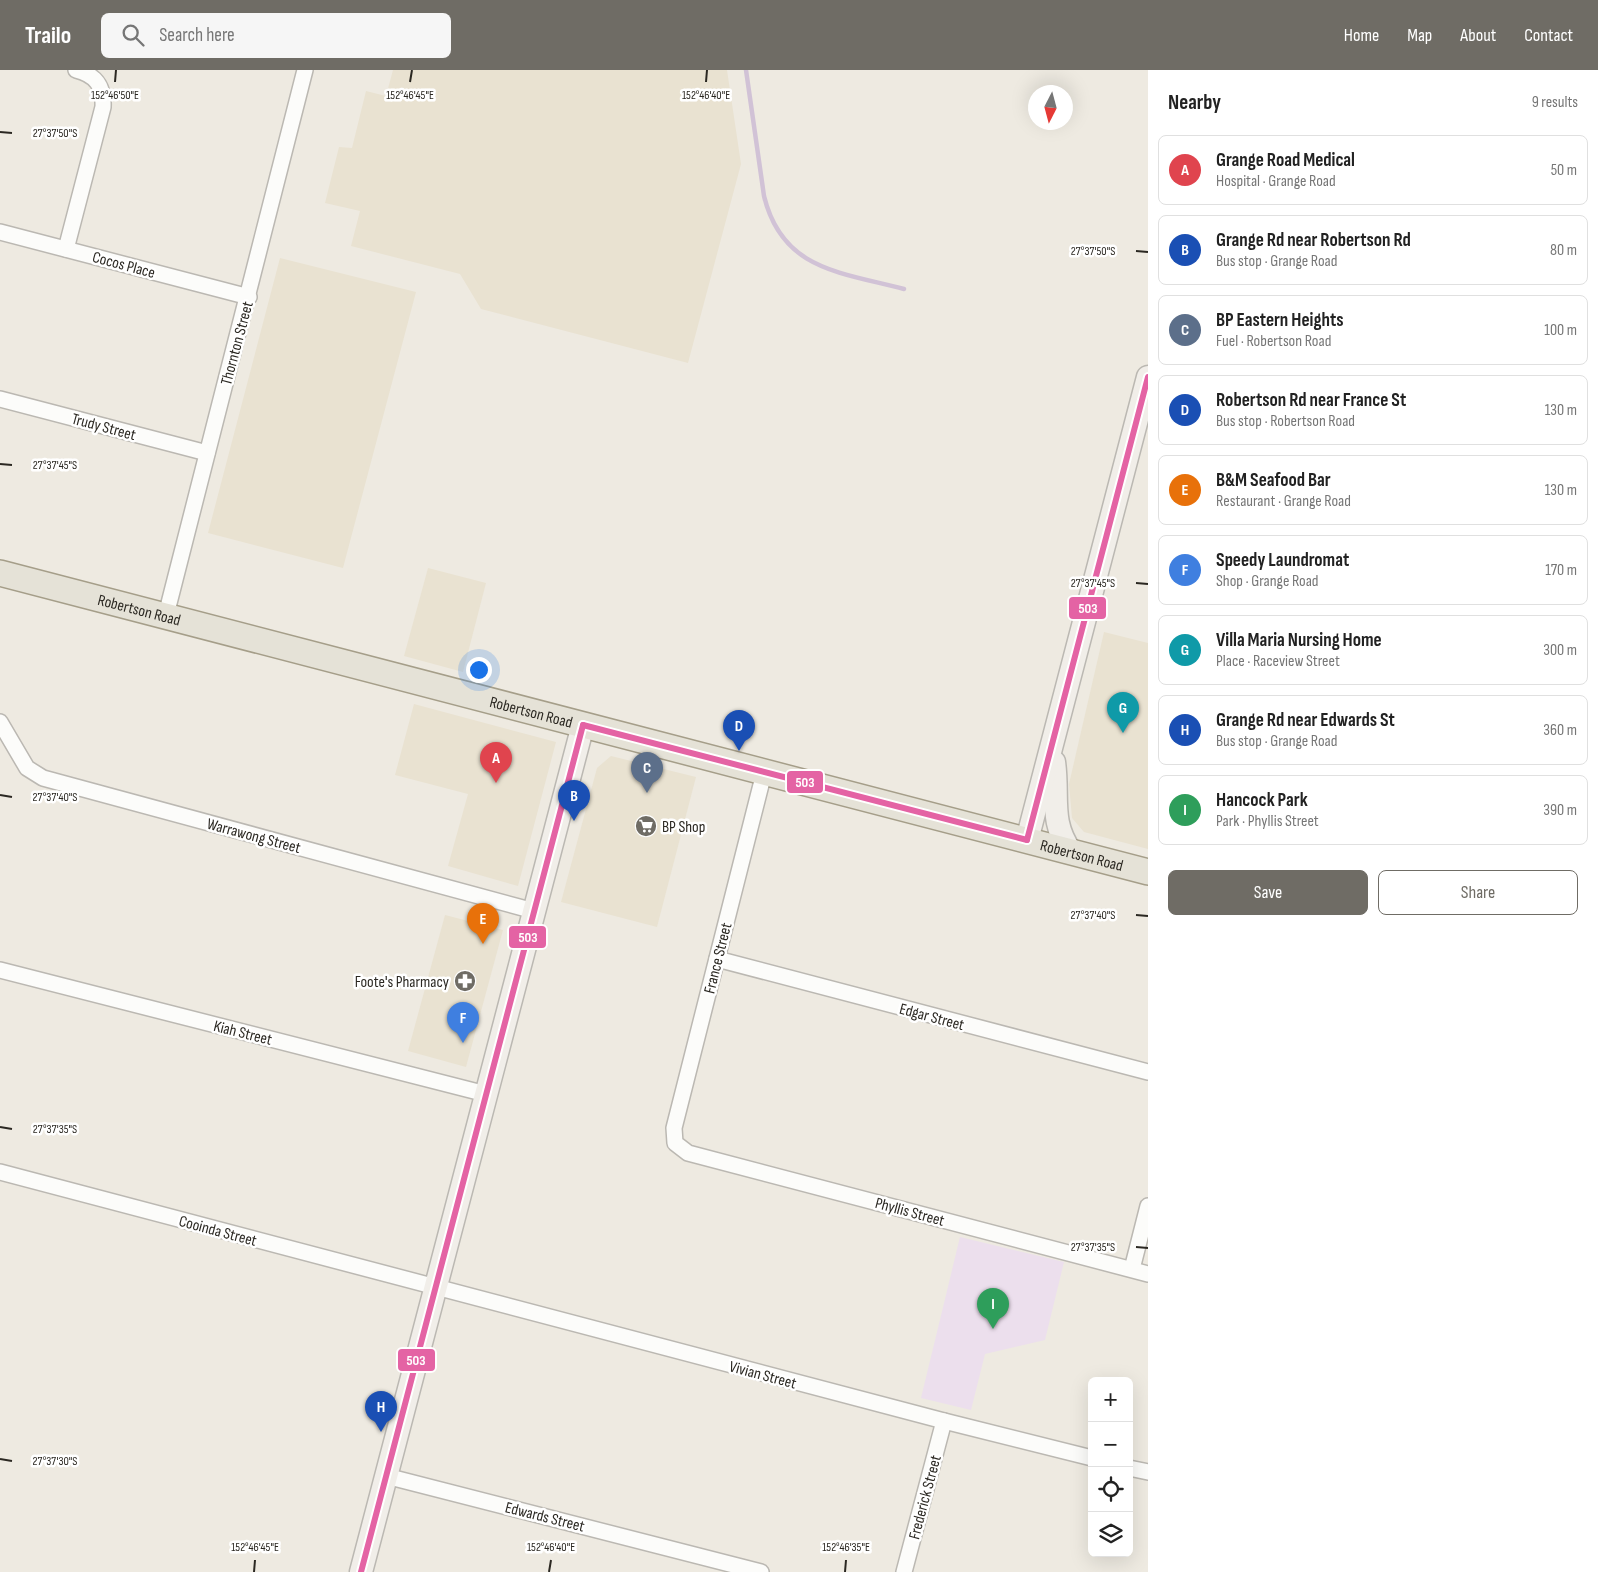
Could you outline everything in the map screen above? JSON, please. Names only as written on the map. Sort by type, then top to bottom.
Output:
[{"type":"main road","points":[[1027,840],[1148,377]]},
{"type":"main road","name":"Robertson Road","points":[[0,574],[1148,872]]},
{"type":"main road","points":[[361,1572],[583,725]]},
{"type":"main road","points":[[1052,744],[1056,779],[1057,825],[1062,840],[1070,852]]},
{"type":"street","points":[[66,249],[104,107],[104,96],[101,86],[93,78],[76,70]]},
{"type":"street","name":"Thornton Street","points":[[166,616],[249,297],[305,70]]},
{"type":"street","name":"Cocos Place","points":[[0,232],[249,297]]},
{"type":"street","name":"Trudy Street","points":[[0,400],[207,454]]},
{"type":"street","name":"Warrawong Street","points":[[0,722],[27,768],[43,778],[534,911]]},
{"type":"street","name":"France Street","points":[[676,1143],[674,1128],[764,773]]},
{"type":"street","name":"Edgar Street","points":[[717,959],[1148,1072]]},
{"type":"street","name":"Kiah Street","points":[[0,970],[486,1094]]},
{"type":"street","name":"Phyllis Street","points":[[676,1143],[688,1153],[1148,1274]]},
{"type":"street","name":"Cooinda Street","points":[[0,1172],[435,1287]]},
{"type":"street","points":[[1132,1270],[1148,1206]]},
{"type":"street","name":"Vivian Street","points":[[435,1287],[1088,1457]]},
{"type":"street","name":"Frederick Street","points":[[904,1572],[944,1421]]},
{"type":"street","points":[[1133,1469],[1148,1472]]},
{"type":"street","name":"Edwards Street","points":[[386,1476],[762,1572]]},
{"type":"shaded area","points":[[393,70],[727,70],[741,164],[688,363],[481,309],[460,274],[351,246],[360,211],[325,203],[339,147],[352,148],[366,91],[386,96]]},
{"type":"shaded area","points":[[280,258],[416,292],[343,568],[208,533]]},
{"type":"shaded area","points":[[428,568],[486,583],[463,672],[404,656]]},
{"type":"shaded area","points":[[1104,632],[1148,643],[1148,849],[1084,832],[1072,818],[1069,784]]},
{"type":"shaded area","points":[[414,704],[556,742],[518,886],[448,866],[468,794],[395,775]]},
{"type":"shaded area","points":[[611,756],[696,777],[657,927],[561,902],[597,768]]},
{"type":"shaded area","points":[[445,915],[503,930],[466,1067],[408,1051]]},
{"type":"shaded area","points":[[960,1237],[1064,1262],[1045,1340],[985,1354],[971,1410],[921,1398]]},
{"type":"waterway","points":[[746,70],[764,196],[773,221],[784,239],[799,253],[817,264],[836,272],[904,289]]},
{"type":"transit line","name":"503","points":[[1027,840],[1148,377]]},
{"type":"transit line","name":"503","points":[[583,725],[1027,840]]},
{"type":"transit line","name":"503","points":[[361,1572],[583,725]]},
{"type":"place","name":"Villa Maria Nursing Home","points":[[1123,733]]},
{"type":"place","name":"Robertson Rd near France St","points":[[739,751]]},
{"type":"place","name":"Grange Road Medical","points":[[496,783]]},
{"type":"place","name":"BP Eastern Heights","points":[[647,793]]},
{"type":"place","name":"Grange Rd near Robertson Rd","points":[[574,821]]},
{"type":"place","name":"BP Shop","points":[[646,826]]},
{"type":"place","name":"B&M Seafood Bar","points":[[483,944]]},
{"type":"place","name":"Foote's Pharmacy","points":[[465,981]]},
{"type":"place","name":"Speedy Laundromat","points":[[463,1043]]},
{"type":"place","name":"Hancock Park","points":[[993,1329]]},
{"type":"place","name":"Grange Rd near Edwards St","points":[[381,1432]]}]
